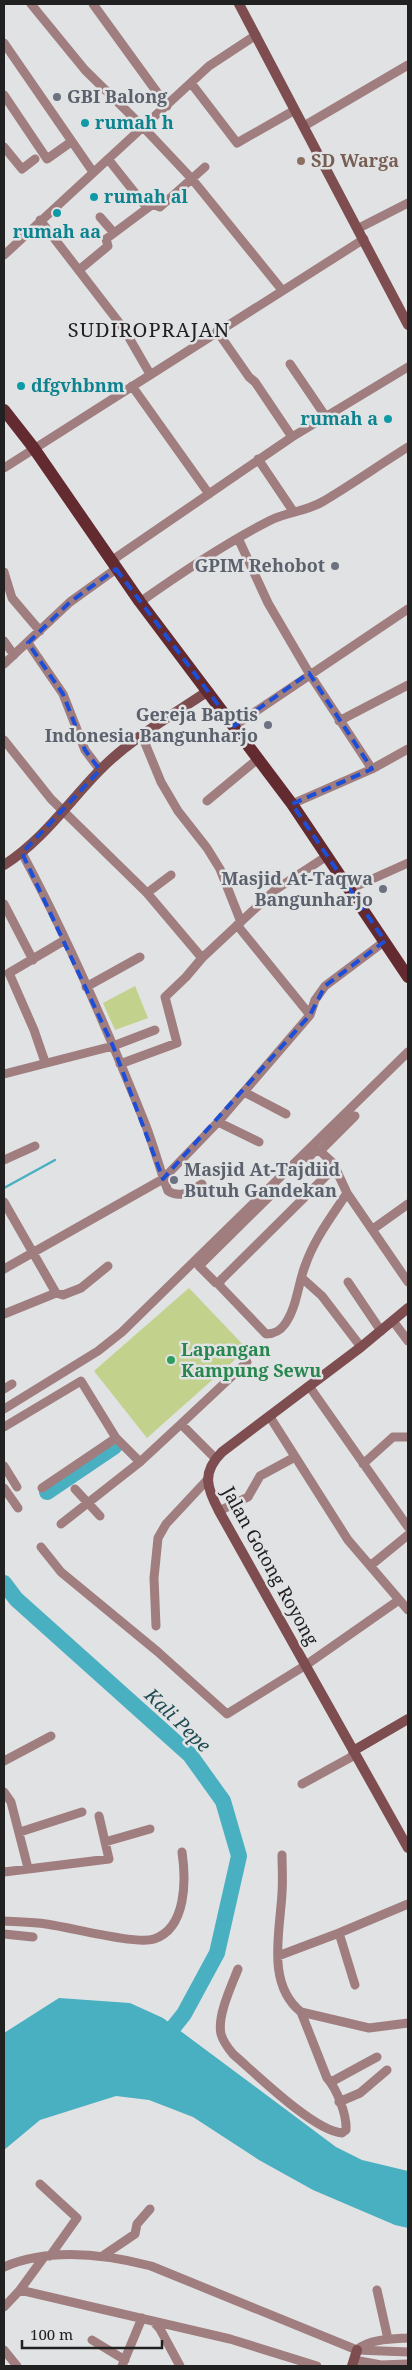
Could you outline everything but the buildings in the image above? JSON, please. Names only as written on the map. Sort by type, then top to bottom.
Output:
[{"type":"main road","points":[[239,4],[359,228],[408,325]]},
{"type":"main road","points":[[4,410],[33,447],[140,602],[292,804],[385,940],[408,977]]},
{"type":"main road","points":[[4,865],[22,853],[100,770],[142,736],[208,691]]},
{"type":"main road","points":[[216,1459],[361,1347],[408,1308]]},
{"type":"main road","name":"Jalan Gotong Royong","points":[[216,1459],[208,1479],[208,1489],[408,1848]]},
{"type":"main road","points":[[354,1753],[408,1719]]},
{"type":"street","points":[[31,4],[85,70],[192,179],[282,290]]},
{"type":"street","points":[[93,4],[167,106]]},
{"type":"street","points":[[4,254],[144,128],[209,66],[256,35]]},
{"type":"street","points":[[4,44],[93,172]]},
{"type":"street","points":[[304,126],[408,64]]},
{"type":"street","points":[[191,83],[238,143],[295,110]]},
{"type":"street","points":[[4,95],[47,159],[71,142]]},
{"type":"street","points":[[4,147],[22,169],[36,159]]},
{"type":"street","points":[[108,159],[147,208]]},
{"type":"street","points":[[79,270],[108,246],[105,240],[147,208],[154,204],[158,208],[160,207],[205,167]]},
{"type":"street","points":[[359,228],[408,203]]},
{"type":"street","points":[[100,217],[114,233]]},
{"type":"street","points":[[40,220],[124,329],[150,374]]},
{"type":"street","points":[[4,468],[33,447],[364,239]]},
{"type":"street","points":[[217,331],[249,377],[255,382],[292,437]]},
{"type":"street","points":[[290,364],[326,417]]},
{"type":"street","points":[[4,664],[70,602],[113,565],[209,494],[292,437],[408,367]]},
{"type":"street","points":[[132,386],[209,494]]},
{"type":"street","points":[[140,602],[238,538],[271,520],[293,512],[304,511],[321,503],[408,447]]},
{"type":"street","points":[[258,459],[293,512]]},
{"type":"street","points":[[238,538],[268,602],[309,673],[372,769]]},
{"type":"street","points":[[4,575],[18,606],[40,632]]},
{"type":"street","points":[[234,726],[309,673],[408,609]]},
{"type":"street","points":[[4,642],[14,655]]},
{"type":"street","points":[[28,643],[63,694],[85,750],[100,770]]},
{"type":"street","points":[[339,721],[408,685]]},
{"type":"street","points":[[142,736],[161,782],[178,811],[207,848],[220,869],[239,924],[310,1015]]},
{"type":"street","points":[[4,740],[16,753],[35,781],[62,811],[147,893],[202,958]]},
{"type":"street","points":[[292,804],[372,769],[408,749]]},
{"type":"street","points":[[207,801],[259,758]]},
{"type":"street","points":[[22,853],[65,940],[113,1046],[148,1132],[168,1191],[176,1196],[181,1196],[202,1184]]},
{"type":"street","points":[[120,1064],[177,1043],[164,999],[202,958],[275,890],[327,856]]},
{"type":"street","points":[[350,889],[408,863]]},
{"type":"street","points":[[147,893],[171,874]]},
{"type":"street","points":[[4,904],[33,960]]},
{"type":"street","points":[[45,1062],[34,1030],[8,974],[65,940]]},
{"type":"street","points":[[4,1269],[163,1179],[218,1122],[310,1015],[315,1000],[324,986],[385,940]]},
{"type":"street","points":[[86,987],[140,957]]},
{"type":"street","points":[[4,1074],[113,1046],[155,1030]]},
{"type":"street","points":[[4,1408],[98,1352],[122,1332],[408,1052]]},
{"type":"street","points":[[244,1092],[286,1114]]},
{"type":"street","points":[[347,1193],[314,1244],[287,1322],[279,1331],[273,1334],[266,1334],[200,1266],[314,1152],[320,1151],[355,1116]]},
{"type":"street","points":[[218,1122],[259,1142]]},
{"type":"street","points":[[4,1160],[36,1146]]},
{"type":"street","points":[[320,1151],[335,1167],[347,1193],[408,1282]]},
{"type":"street","points":[[219,1284],[335,1167]]},
{"type":"street","points":[[4,1202],[56,1293]]},
{"type":"street","points":[[373,1229],[408,1204]]},
{"type":"street","points":[[4,1314],[56,1293],[63,1295],[81,1288],[108,1266]]},
{"type":"street","points":[[400,1272],[408,1266]]},
{"type":"street","points":[[302,1278],[322,1296],[361,1347]]},
{"type":"street","points":[[348,1282],[381,1331]]},
{"type":"street","points":[[393,1321],[408,1341]]},
{"type":"street","points":[[62,1524],[140,1462],[247,1362]]},
{"type":"street","points":[[4,1427],[81,1381],[116,1438],[140,1462]]},
{"type":"street","points":[[4,1388],[12,1384]]},
{"type":"street","points":[[309,1386],[408,1527]]},
{"type":"street","points":[[270,1417],[348,1540],[408,1610]]},
{"type":"street","points":[[181,1424],[216,1459]]},
{"type":"street","points":[[363,1464],[393,1437],[408,1437]]},
{"type":"street","points":[[42,1488],[116,1438]]},
{"type":"street","points":[[219,1511],[248,1497],[260,1476],[296,1457]]},
{"type":"street","points":[[4,1466],[17,1487]]},
{"type":"street","points":[[156,1626],[154,1578],[158,1538],[166,1524],[208,1479]]},
{"type":"street","points":[[4,1488],[18,1508]]},
{"type":"street","points":[[74,1489],[100,1516]]},
{"type":"street","points":[[370,1566],[408,1535]]},
{"type":"street","points":[[41,1547],[61,1572],[158,1652],[226,1714],[232,1713],[306,1665],[399,1600]]},
{"type":"street","points":[[4,1761],[50,1736]]},
{"type":"street","points":[[302,1784],[354,1753]]},
{"type":"street","points":[[4,1792],[11,1802],[28,1868]]},
{"type":"street","points":[[20,1832],[82,1812]]},
{"type":"street","points":[[4,1872],[108,1860],[109,1857],[99,1816]]},
{"type":"street","points":[[105,1842],[150,1829]]},
{"type":"street","points":[[4,1921],[46,1924],[138,1941],[154,1939],[166,1933],[177,1916],[185,1882],[182,1852]]},
{"type":"street","points":[[282,1855],[282,1893],[278,1932],[278,1956],[283,1988],[292,2005],[301,2012],[369,2028],[408,2023]]},
{"type":"street","points":[[278,1956],[408,1904]]},
{"type":"street","points":[[339,1933],[355,1985]]},
{"type":"street","points":[[4,1934],[33,1937]]},
{"type":"street","points":[[238,1970],[224,2008],[220,2032],[228,2048],[253,2072],[316,2124],[334,2133],[342,2133],[346,2130],[347,2124],[301,2012]]},
{"type":"street","points":[[331,2082],[377,2057]]},
{"type":"street","points":[[339,2102],[360,2093],[387,2070]]},
{"type":"street","points":[[4,2307],[20,2290],[77,2218],[40,2184]]},
{"type":"street","points":[[104,2255],[135,2234],[137,2224],[150,2209]]},
{"type":"street","points":[[4,2267],[17,2261],[47,2256],[104,2255],[151,2266],[354,2359],[381,2365],[408,2364]]},
{"type":"street","points":[[20,2290],[230,2339],[317,2366]]},
{"type":"street","points":[[377,2290],[388,2339]]},
{"type":"street","points":[[92,2340],[124,2363],[142,2318]]},
{"type":"street","points":[[153,2321],[160,2329],[180,2366]]},
{"type":"street","points":[[354,2359],[362,2346],[388,2339],[408,2338]]},
{"type":"street","points":[[4,2350],[17,2366]]},
{"type":"street","points":[[354,2359],[408,2352]]},
{"type":"highlighted area","points":[[116,569],[234,726],[309,673],[372,769],[292,804],[385,941],[325,986],[310,1015],[163,1179],[113,1046],[22,853],[100,770],[85,750],[63,694],[28,643],[70,602]]},
{"type":"green space","points":[[135,986],[148,1018],[115,1030],[103,1003]]},
{"type":"green space","name":"Lapangan Kampung Sewu","points":[[189,1288],[247,1349],[147,1438],[94,1371]]},
{"type":"water","points":[[59,1998],[130,2003],[163,2018],[336,2147],[362,2160],[408,2171],[408,2228],[395,2225],[313,2190],[259,2160],[193,2117],[149,2100],[116,2096],[40,2120],[4,2150],[4,2033]]},
{"type":"waterway","points":[[4,1188],[55,1160]]},
{"type":"waterway","points":[[47,1492],[115,1446]]},
{"type":"waterway","name":"Kali Pepe","points":[[4,1583],[16,1599],[190,1755],[223,1801],[239,1856],[217,1953],[184,2014],[160,2044]]},
{"type":"place","name":"GBI Balong","points":[[57,97]]},
{"type":"place","name":"rumah h","points":[[85,123]]},
{"type":"place","name":"SD Warga","points":[[301,161]]},
{"type":"place","name":"rumah al","points":[[94,197]]},
{"type":"place","name":"rumah aa","points":[[57,213]]},
{"type":"place","name":"dfgvhbnm","points":[[21,386]]},
{"type":"place","name":"rumah a","points":[[388,419]]},
{"type":"place","name":"GPIM Rehobot","points":[[335,566]]},
{"type":"place","name":"Gereja Baptis Indonesia Bangunharjo","points":[[268,725]]},
{"type":"place","name":"Masjid At-Taqwa Bangunharjo","points":[[383,889]]},
{"type":"place","name":"Masjid At-Tajdiid Butuh Gandekan","points":[[174,1180]]},
{"type":"place","name":"Lapangan Kampung Sewu","points":[[171,1360]]},
{"type":"district","name":"SUDIROPRAJAN","points":[[149,330]]}]
